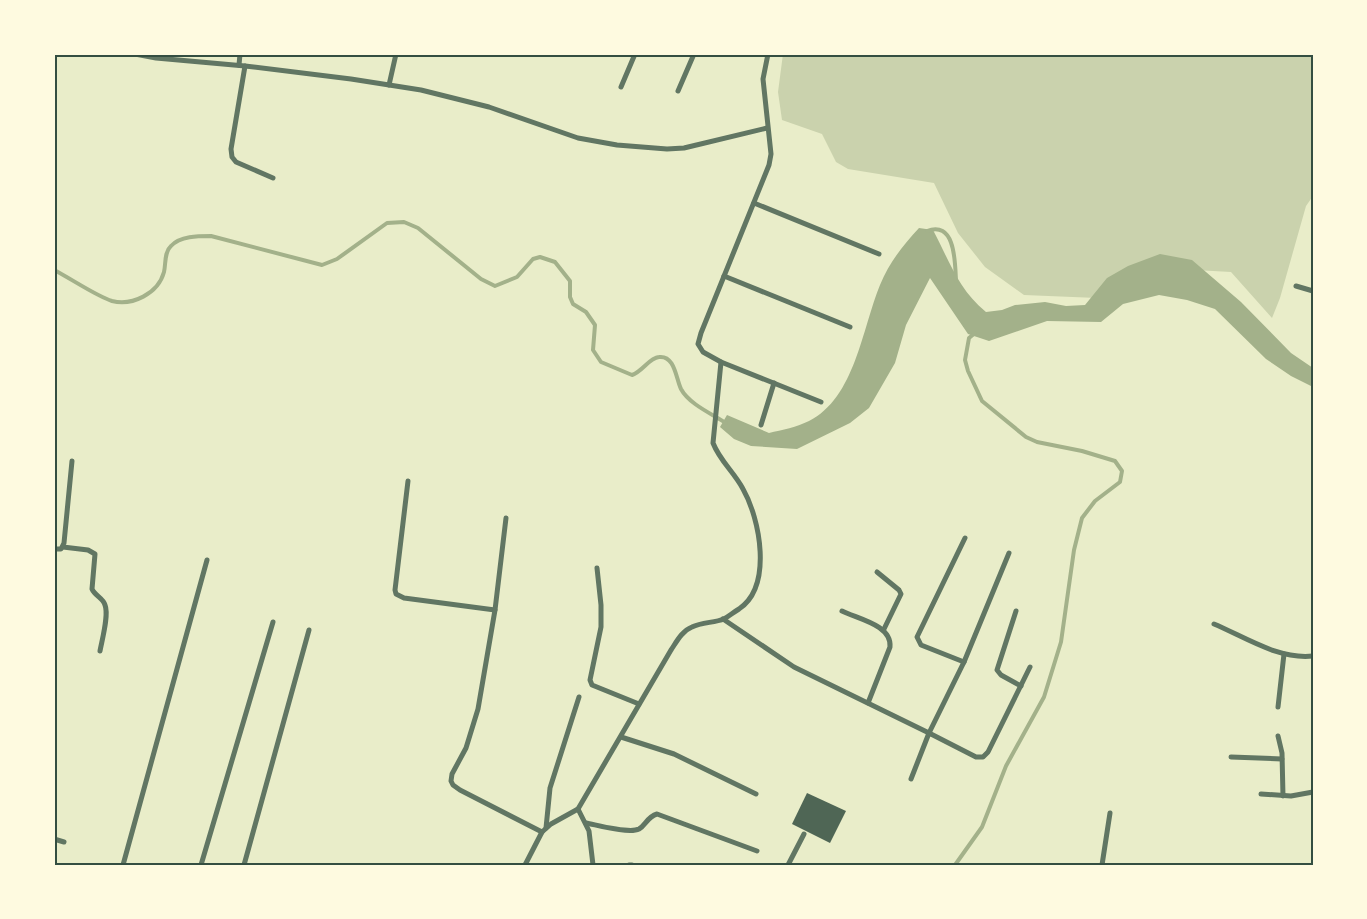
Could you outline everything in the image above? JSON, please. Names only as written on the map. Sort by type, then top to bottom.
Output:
[{"type":"street","points":[[135,54],[156,58],[242,65],[421,90],[489,107],[569,135],[617,145],[684,148],[767,128]]},
{"type":"street","points":[[240,54],[242,65],[231,149],[232,157],[236,162],[273,177]]},
{"type":"street","points":[[389,85],[396,54]]},
{"type":"street","points":[[621,87],[635,54]]},
{"type":"street","points":[[678,91],[694,54]]},
{"type":"street","points":[[768,54],[763,79],[771,154],[769,165],[698,344],[703,352],[721,362],[821,402]]},
{"type":"street","points":[[754,203],[879,254]]},
{"type":"street","points":[[724,276],[850,327]]},
{"type":"street","points":[[1296,286],[1313,291]]},
{"type":"street","points":[[544,830],[578,809],[682,634],[692,627],[723,619],[742,607],[752,596],[757,584],[760,556],[749,501],[743,488],[718,455],[713,443],[721,362]]},
{"type":"street","points":[[761,425],[774,383]]},
{"type":"street","points":[[63,547],[72,461]]},
{"type":"street","points":[[408,481],[396,594],[404,598],[495,610]]},
{"type":"street","points":[[506,518],[495,610],[478,710],[466,748],[452,774],[451,781],[460,790],[544,830]]},
{"type":"street","points":[[964,662],[921,645],[917,637],[965,538]]},
{"type":"street","points":[[54,549],[63,547],[88,550],[95,554],[92,590],[104,602],[106,611],[100,651]]},
{"type":"street","points":[[910,779],[929,733],[964,662],[1009,553]]},
{"type":"street","points":[[123,865],[207,560]]},
{"type":"street","points":[[597,568],[602,616],[591,685],[639,704]]},
{"type":"street","points":[[877,572],[901,594],[884,629]]},
{"type":"street","points":[[842,611],[884,629],[890,640],[890,646],[868,703]]},
{"type":"street","points":[[1016,611],[997,670],[1001,675],[1021,686]]},
{"type":"street","points":[[723,619],[782,661],[979,758],[984,757],[988,752],[1030,667]]},
{"type":"street","points":[[201,865],[273,622]]},
{"type":"street","points":[[1214,624],[1284,654],[1298,657],[1313,656]]},
{"type":"street","points":[[243,865],[309,630]]},
{"type":"street","points":[[1278,707],[1284,654]]},
{"type":"street","points":[[525,865],[544,830],[550,788],[579,697]]},
{"type":"street","points":[[1278,736],[1282,759],[1283,796]]},
{"type":"street","points":[[621,737],[680,757],[756,794]]},
{"type":"street","points":[[1231,757],[1282,759]]},
{"type":"street","points":[[1261,794],[1283,796],[1313,792]]},
{"type":"street","points":[[578,809],[586,823],[591,842],[592,865]]},
{"type":"street","points":[[1102,865],[1110,813]]},
{"type":"street","points":[[586,823],[633,831],[641,828],[648,818],[657,814],[757,851]]},
{"type":"street","points":[[788,865],[804,834]]},
{"type":"street","points":[[54,839],[64,842]]},
{"type":"shaded area","points":[[783,54],[1313,54],[1313,196],[1306,206],[1280,298],[1272,318],[1231,272],[1195,270],[1097,298],[1024,295],[985,267],[958,233],[934,183],[848,169],[836,162],[822,134],[782,120],[778,92]]},
{"type":"shaded area","points":[[919,228],[933,230],[961,284],[986,312],[1002,310],[1015,305],[1045,302],[1066,306],[1085,305],[1107,278],[1128,266],[1160,254],[1192,260],[1241,302],[1291,353],[1313,368],[1313,387],[1291,376],[1266,359],[1215,309],[1187,300],[1159,295],[1123,304],[1101,322],[1047,321],[989,341],[968,334],[930,278],[906,325],[895,363],[869,408],[850,423],[797,449],[751,446],[734,439],[720,427],[727,415],[769,433],[809,421],[825,410],[847,379],[888,269]]},
{"type":"building","points":[[807,793],[846,811],[830,843],[792,824]]},
{"type":"waterway","points":[[54,270],[106,299],[128,302],[143,297],[156,287],[164,272],[169,249],[184,238],[211,236],[322,265],[337,259],[387,223],[404,222],[418,228],[481,279],[495,286],[517,277],[533,259],[540,257],[555,262],[570,281],[570,297],[573,304],[586,312],[595,325],[593,350],[601,362],[632,375],[655,358],[664,357],[672,364],[685,394],[695,404],[726,423]]},
{"type":"waterway","points":[[927,231],[937,229],[949,238],[954,255],[956,281]]},
{"type":"waterway","points":[[955,865],[982,827],[1006,766],[1044,697],[1061,642],[1074,550],[1082,518],[1095,501],[1120,482],[1122,471],[1115,461],[1082,451],[1037,442],[1026,437],[982,401],[965,360],[969,338],[975,333]]}]
